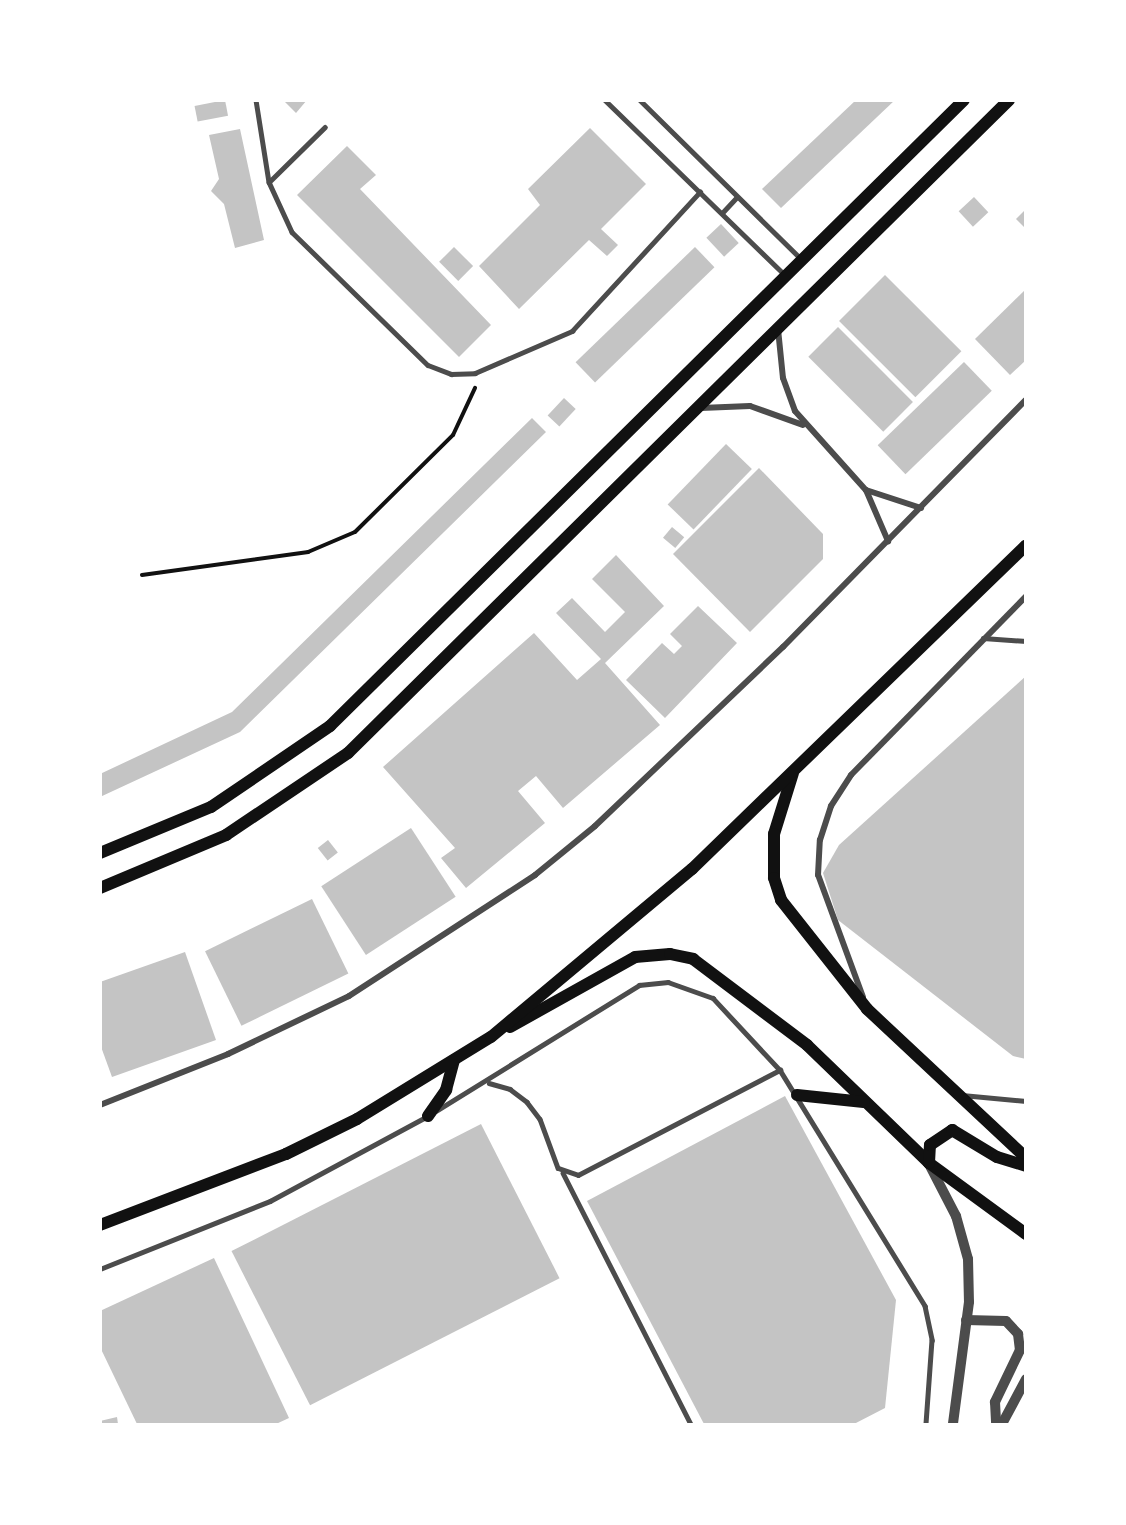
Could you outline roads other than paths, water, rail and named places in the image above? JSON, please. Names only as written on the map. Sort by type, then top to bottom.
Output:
[{"type":"main road","points":[[100,853],[211,807],[330,726],[964,100]]},
{"type":"main road","points":[[100,888],[226,835],[348,753],[1009,100]]},
{"type":"main road","points":[[490,1037],[651,906],[1026,545]]},
{"type":"main road","points":[[795,769],[774,834],[774,878],[794,921],[867,1009],[1026,1158]]},
{"type":"main road","points":[[100,1225],[286,1154],[454,1060],[618,964],[670,954],[714,970],[807,1045],[929,1163],[1026,1234]]},
{"type":"main road","points":[[428,1116],[446,1090],[454,1060]]},
{"type":"main road","points":[[797,1095],[864,1102]]},
{"type":"main road","points":[[929,1163],[930,1144],[952,1130],[997,1157],[1026,1166]]},
{"type":"street","points":[[778,328],[783,378],[804,426],[866,490],[888,541]]},
{"type":"street","points":[[100,1104],[289,1026],[472,921],[595,826],[888,541],[1026,399]]},
{"type":"street","points":[[699,408],[750,406],[804,426]]},
{"type":"street","points":[[866,490],[921,508]]},
{"type":"street","points":[[867,1009],[818,875],[824,823],[851,775],[1026,596]]},
{"type":"street","points":[[929,1163],[964,1237],[970,1282],[952,1425]]},
{"type":"street","points":[[966,1320],[1006,1321],[1018,1334],[1020,1350],[995,1402],[996,1425]]},
{"type":"street","points":[[1002,1425],[1026,1379]]},
{"type":"lane","points":[[256,100],[269,182],[282,216],[303,246],[428,365],[451,374],[475,373],[572,331],[700,192]]},
{"type":"lane","points":[[605,100],[786,276]]},
{"type":"lane","points":[[640,100],[736,198],[802,260]]},
{"type":"lane","points":[[269,182],[325,127]]},
{"type":"lane","points":[[722,213],[736,198]]},
{"type":"lane","points":[[983,638],[1026,641]]},
{"type":"lane","points":[[100,1269],[240,1215],[428,1116],[489,1083],[625,992],[654,982],[683,986],[728,1009],[780,1070],[925,1306],[932,1340],[926,1425]]},
{"type":"lane","points":[[563,1172],[593,1170],[780,1070]]},
{"type":"lane","points":[[489,1083],[510,1089],[526,1102],[691,1425]]},
{"type":"lane","points":[[956,1094],[1026,1101]]}]
